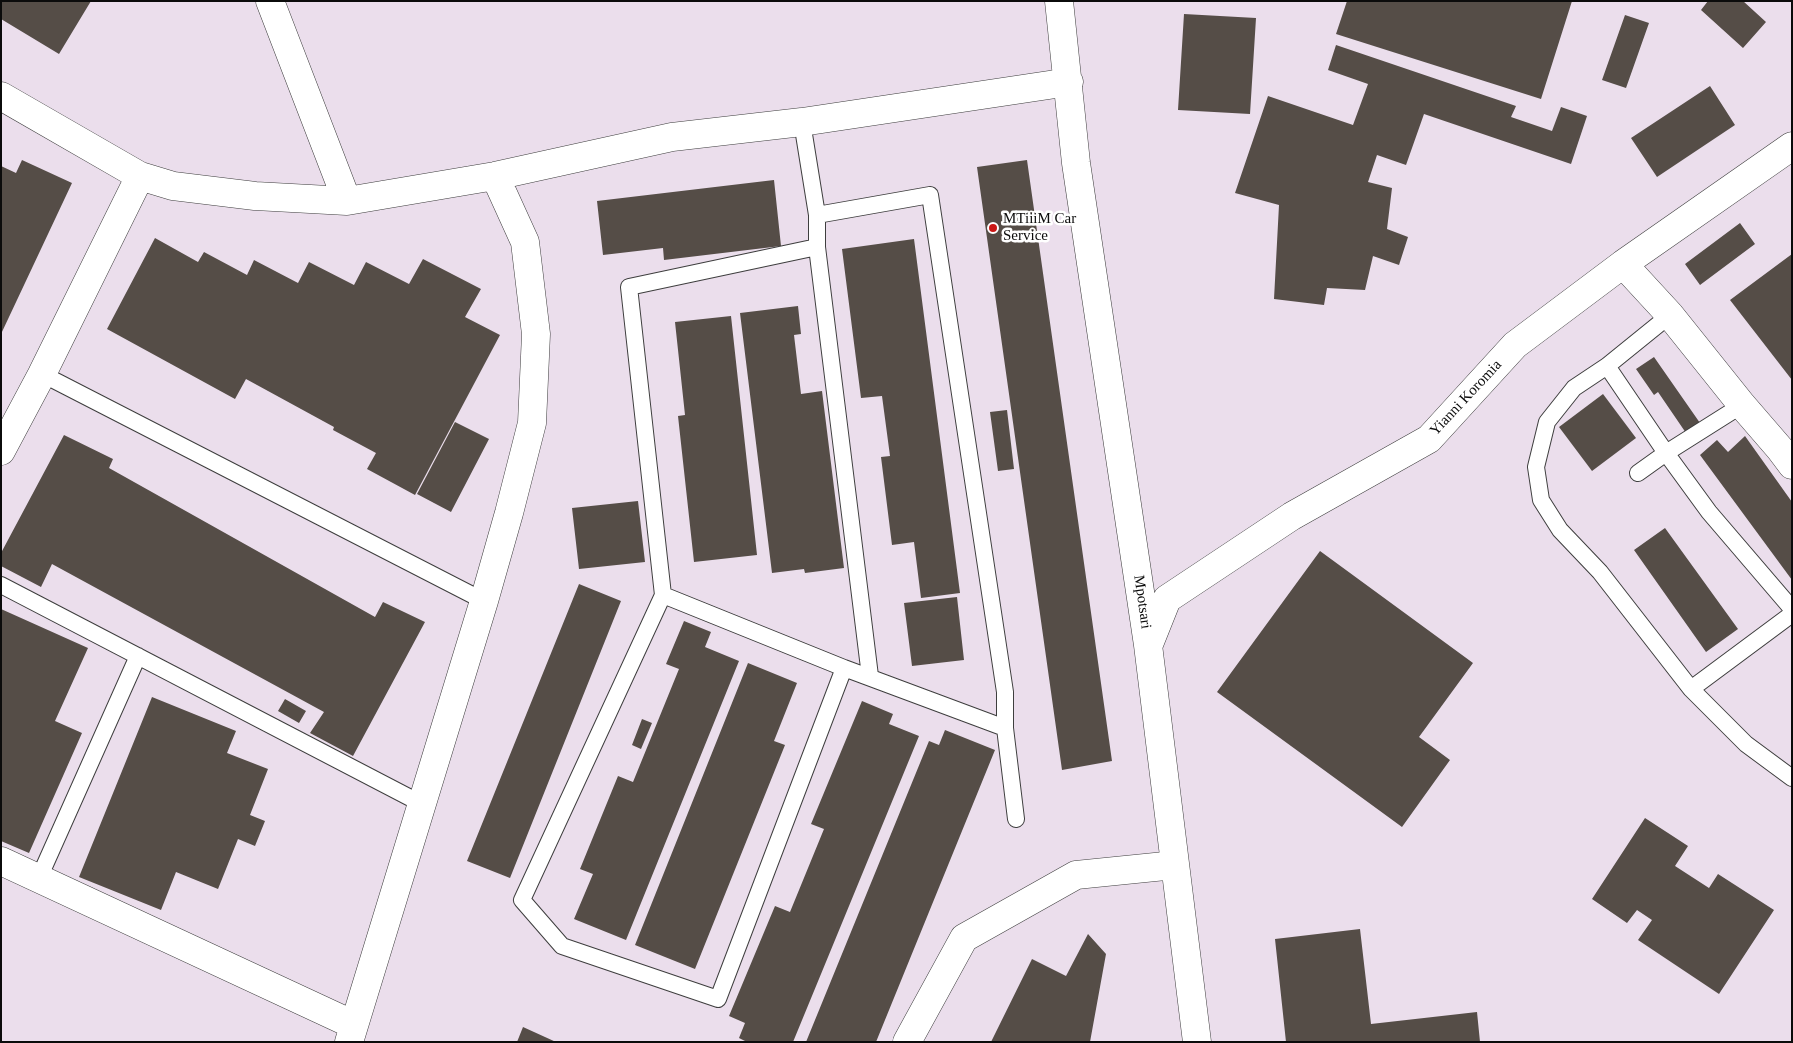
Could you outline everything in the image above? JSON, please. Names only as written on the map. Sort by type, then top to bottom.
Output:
[{"type":"street","points":[[270,1],[347,201]]},
{"type":"street","name":"Mpotsari","points":[[1059,1],[1076,163],[1148,645],[1197,1042]]},
{"type":"street","points":[[1,96],[140,176],[173,186],[254,196],[347,201],[495,176],[672,137],[802,122],[1069,82]]},
{"type":"street","name":"Yianni Koromia","points":[[1148,645],[1167,599],[1292,516],[1429,439],[1514,345],[1623,264],[1792,146]]},
{"type":"street","points":[[1,451],[42,374],[140,176]]},
{"type":"street","points":[[1,861],[352,1033],[484,601],[532,423],[536,334],[526,242],[495,176]]},
{"type":"street","points":[[1623,264],[1670,314],[1742,405],[1788,451]]},
{"type":"street","points":[[907,1042],[964,938],[1076,875],[1174,865]]},
{"type":"lane","points":[[802,122],[817,215],[818,248],[870,676]]},
{"type":"lane","points":[[817,215],[930,195],[1005,692],[1005,728],[1016,818]]},
{"type":"lane","points":[[818,248],[629,287],[663,595],[522,900],[562,946],[718,999],[844,668]]},
{"type":"lane","points":[[1670,314],[1607,366],[1574,388],[1547,422],[1536,467],[1540,500],[1560,530],[1600,572],[1692,690],[1746,744],[1792,778]]},
{"type":"lane","points":[[1607,366],[1666,453],[1710,512],[1792,610]]},
{"type":"lane","points":[[42,374],[484,601]]},
{"type":"lane","points":[[1638,473],[1742,405]]},
{"type":"lane","points":[[1,585],[422,804]]},
{"type":"lane","points":[[663,595],[844,668],[870,676],[1005,728]]},
{"type":"lane","points":[[1692,690],[1792,614]]},
{"type":"lane","points":[[39,878],[138,656]]},
{"type":"shaded area","points":[[1,1],[1792,1],[1792,1042],[1,1042]]},
{"type":"building","points":[[1,1],[91,1],[59,54],[1,19]]},
{"type":"building","points":[[1347,1],[1572,1],[1541,99],[1336,34]]},
{"type":"building","points":[[1708,1],[1743,1],[1766,22],[1743,48],[1701,10]]},
{"type":"building","points":[[1184,14],[1256,18],[1250,114],[1178,110]]},
{"type":"building","points":[[1625,15],[1649,23],[1626,88],[1602,80]]},
{"type":"building","points":[[1336,45],[1516,106],[1511,117],[1552,131],[1561,107],[1587,116],[1571,164],[1424,114],[1406,165],[1377,155],[1368,182],[1392,188],[1387,229],[1408,237],[1399,265],[1373,256],[1365,290],[1327,288],[1324,305],[1274,299],[1279,205],[1235,193],[1268,96],[1353,125],[1368,84],[1328,70]]},
{"type":"building","points":[[1710,86],[1735,125],[1657,177],[1631,138]]},
{"type":"building","points":[[22,160],[72,183],[1,334],[1,166],[16,173]]},
{"type":"building","points":[[1027,160],[1112,761],[1062,770],[977,167]]},
{"type":"building","points":[[774,180],[781,246],[664,260],[663,248],[603,255],[597,201]]},
{"type":"building","points":[[1740,223],[1755,244],[1700,285],[1685,264]]},
{"type":"building","points":[[155,238],[198,262],[204,252],[247,275],[254,260],[298,283],[309,262],[354,285],[366,262],[409,284],[423,259],[481,289],[465,317],[500,335],[415,495],[367,469],[376,453],[333,430],[334,427],[246,379],[235,399],[107,329]]},
{"type":"building","points":[[914,239],[960,593],[921,598],[914,542],[892,545],[881,457],[890,456],[882,396],[861,398],[842,249]]},
{"type":"building","points":[[1792,254],[1792,380],[1730,300]]},
{"type":"building","points":[[798,306],[801,334],[794,335],[801,394],[822,391],[844,568],[805,573],[804,569],[772,573],[740,313]]},
{"type":"building","points":[[731,316],[757,555],[694,562],[678,416],[685,415],[675,322]]},
{"type":"building","points":[[1654,357],[1700,423],[1686,433],[1658,392],[1654,395],[1636,369]]},
{"type":"building","points":[[1603,394],[1636,438],[1592,471],[1559,427]]},
{"type":"building","points":[[1007,410],[1014,469],[998,471],[990,412]]},
{"type":"building","points":[[455,422],[489,439],[451,512],[417,494]]},
{"type":"building","points":[[64,435],[113,459],[109,468],[375,617],[383,602],[425,622],[353,756],[310,733],[324,712],[52,564],[41,587],[1,566],[1,553]]},
{"type":"building","points":[[1745,436],[1792,502],[1792,580],[1700,455],[1717,440],[1728,452]]},
{"type":"building","points":[[638,501],[645,562],[579,569],[572,508]]},
{"type":"building","points":[[1665,528],[1738,629],[1706,652],[1634,550]]},
{"type":"building","points":[[1320,551],[1473,663],[1419,737],[1450,760],[1402,827],[1217,692]]},
{"type":"building","points":[[579,584],[621,601],[510,878],[467,861]]},
{"type":"building","points":[[957,597],[964,660],[912,666],[904,603]]},
{"type":"building","points":[[1,609],[88,648],[55,721],[82,733],[29,853],[1,841]]},
{"type":"building","points":[[684,621],[711,632],[705,647],[739,661],[626,940],[574,919],[593,874],[580,869],[618,776],[633,782],[679,669],[666,664]]},
{"type":"building","points":[[748,663],[797,683],[774,741],[785,745],[695,969],[635,945]]},
{"type":"building","points":[[152,697],[236,731],[227,753],[268,769],[250,815],[265,821],[255,846],[238,839],[218,889],[176,872],[161,910],[79,877]]},
{"type":"building","points":[[285,699],[306,711],[299,723],[278,711]]},
{"type":"building","points":[[862,701],[893,714],[889,724],[919,736],[793,1042],[747,1042],[739,1038],[745,1023],[729,1016],[775,906],[790,912],[824,829],[811,824]]},
{"type":"building","points":[[642,719],[652,723],[641,749],[632,745]]},
{"type":"building","points":[[945,730],[995,750],[876,1042],[806,1042],[929,741],[939,745]]},
{"type":"building","points":[[1645,818],[1688,846],[1675,866],[1709,888],[1718,874],[1774,910],[1719,994],[1638,940],[1652,920],[1637,910],[1627,923],[1592,899]]},
{"type":"building","points":[[1360,929],[1371,1024],[1477,1012],[1480,1042],[1286,1042],[1275,939]]},
{"type":"building","points":[[1088,934],[1106,954],[1090,1042],[991,1042],[1032,959],[1066,976]]},
{"type":"building","points":[[523,1027],[556,1042],[517,1042]]},
{"type":"place","name":"MTiiiM Car Service","points":[[993,228]]}]
